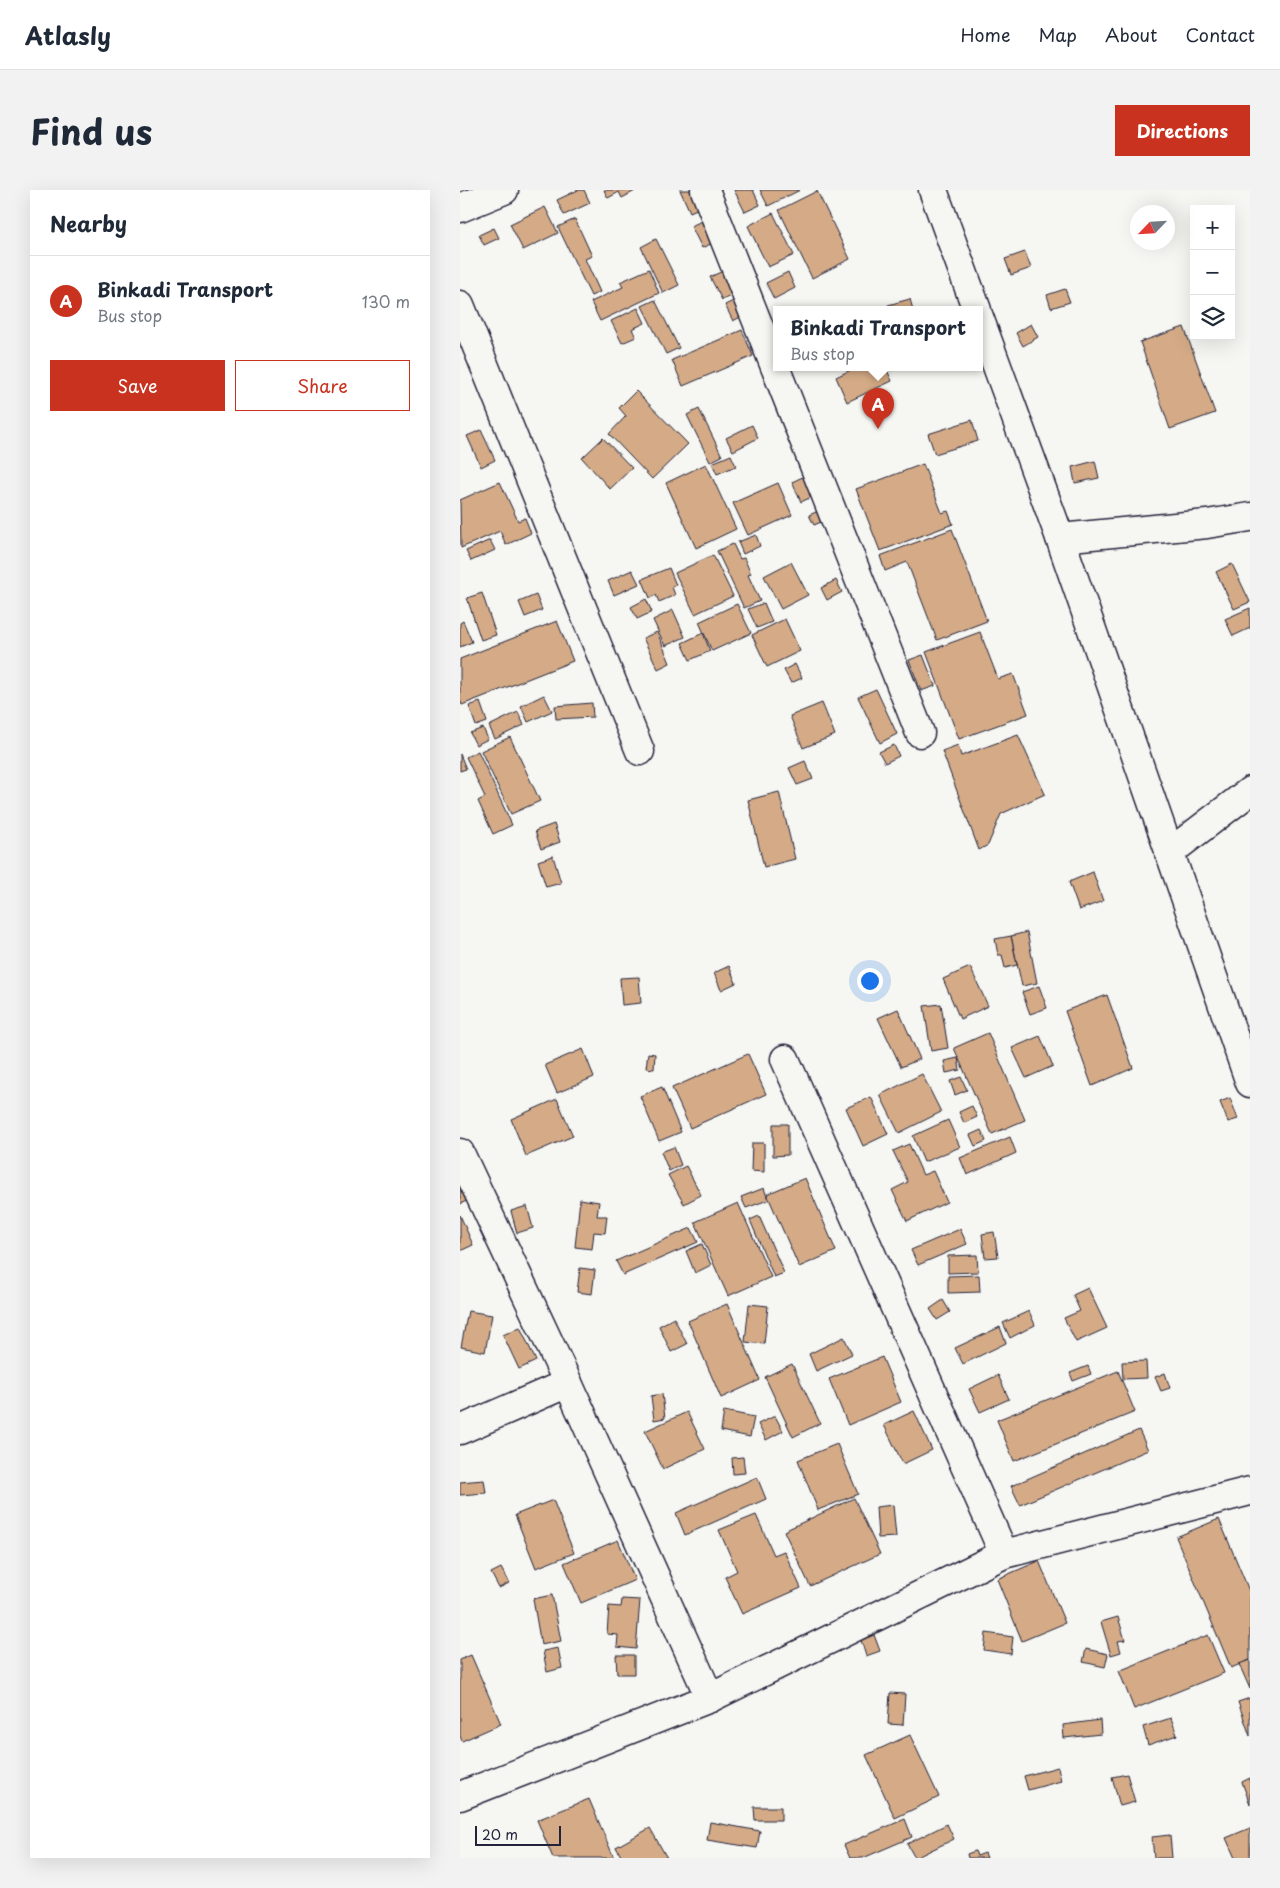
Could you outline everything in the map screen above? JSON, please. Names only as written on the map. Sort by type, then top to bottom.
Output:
[{"type":"street","points":[[460,208],[504,190]]},
{"type":"street","points":[[705,190],[773,362]]},
{"type":"street","points":[[933,190],[976,306]]},
{"type":"street","points":[[460,305],[640,751]]},
{"type":"street","points":[[983,328],[1060,538],[1168,853],[1250,1083]]},
{"type":"street","points":[[777,371],[920,733]]},
{"type":"street","points":[[1060,538],[1207,524],[1250,517]]},
{"type":"street","points":[[1168,853],[1250,791]]},
{"type":"street","points":[[785,1059],[1004,1554]]},
{"type":"street","points":[[460,1154],[568,1383],[710,1698]]},
{"type":"street","points":[[460,1430],[568,1383]]},
{"type":"street","points":[[460,1796],[710,1698],[1004,1554],[1250,1491]]},
{"type":"building","points":[[578,190],[584,190],[590,203],[564,215],[557,200]]},
{"type":"building","points":[[604,190],[635,191],[622,198],[619,192],[608,198]]},
{"type":"building","points":[[680,190],[702,190],[708,204],[690,212]]},
{"type":"building","points":[[734,190],[753,190],[760,205],[745,212]]},
{"type":"building","points":[[760,190],[800,190],[768,206]]},
{"type":"building","points":[[817,191],[850,259],[812,278],[779,210]]},
{"type":"building","points":[[545,207],[558,233],[523,250],[510,224]]},
{"type":"building","points":[[773,213],[794,255],[768,267],[748,226]]},
{"type":"building","points":[[575,219],[592,256],[585,259],[600,292],[591,296],[558,227]]},
{"type":"building","points":[[706,219],[717,241],[702,248],[691,226]]},
{"type":"building","points":[[494,228],[499,238],[484,245],[479,235]]},
{"type":"building","points":[[656,239],[679,285],[663,293],[641,247]]},
{"type":"building","points":[[1025,252],[1031,268],[1011,275],[1005,259]]},
{"type":"building","points":[[649,269],[659,293],[600,321],[591,302],[623,287],[620,282]]},
{"type":"building","points":[[725,270],[737,293],[722,300],[710,277]]},
{"type":"building","points":[[788,272],[795,288],[774,299],[766,283]]},
{"type":"building","points":[[1065,289],[1070,302],[1051,308],[1047,295]]},
{"type":"building","points":[[737,299],[744,315],[733,321],[725,305]]},
{"type":"building","points":[[910,299],[912,306],[888,306]]},
{"type":"building","points":[[655,300],[679,348],[666,354],[642,306]]},
{"type":"building","points":[[638,308],[645,323],[632,329],[636,337],[622,343],[611,321]]},
{"type":"building","points":[[1031,324],[1038,337],[1023,346],[1016,333]]},
{"type":"building","points":[[1184,327],[1215,413],[1170,429],[1140,342]]},
{"type":"building","points":[[742,330],[753,356],[683,386],[672,360]]},
{"type":"building","points":[[849,371],[887,371],[892,381],[847,402],[836,377]]},
{"type":"building","points":[[636,391],[688,444],[652,479],[609,434],[626,416],[619,408]]},
{"type":"building","points":[[699,409],[722,456],[710,462],[687,415]]},
{"type":"building","points":[[972,420],[978,441],[935,454],[928,434]]},
{"type":"building","points":[[752,425],[758,438],[733,451],[726,438]]},
{"type":"building","points":[[481,430],[495,460],[481,467],[467,436]]},
{"type":"building","points":[[603,438],[632,468],[610,489],[582,458]]},
{"type":"building","points":[[731,455],[736,466],[717,474],[712,463]]},
{"type":"building","points":[[1095,461],[1099,478],[1075,483],[1072,467]]},
{"type":"building","points":[[706,464],[736,529],[696,548],[666,483]]},
{"type":"building","points":[[923,464],[942,513],[948,511],[953,524],[880,551],[856,489]]},
{"type":"building","points":[[813,472],[822,492],[801,502],[792,482]]},
{"type":"building","points":[[500,482],[518,521],[525,518],[531,533],[506,545],[500,531],[461,548],[460,500]]},
{"type":"building","points":[[778,483],[792,515],[748,535],[733,503]]},
{"type":"building","points":[[821,510],[826,520],[814,525],[809,515]]},
{"type":"building","points":[[952,529],[987,621],[937,640],[907,562],[885,571],[880,556]]},
{"type":"building","points":[[756,535],[760,546],[743,554],[738,542]]},
{"type":"building","points":[[490,540],[495,550],[471,561],[466,551]]},
{"type":"building","points":[[733,544],[740,559],[744,558],[751,574],[748,575],[760,601],[744,608],[717,551]]},
{"type":"building","points":[[713,555],[733,596],[695,614],[675,573]]},
{"type":"building","points":[[791,562],[808,595],[781,609],[764,576]]},
{"type":"building","points":[[1232,564],[1250,602],[1234,609],[1216,572]]},
{"type":"building","points":[[669,568],[676,585],[672,587],[675,595],[659,602],[656,595],[650,598],[642,579]]},
{"type":"building","points":[[632,570],[639,584],[614,595],[608,581]]},
{"type":"building","points":[[836,580],[842,592],[827,600],[821,588]]},
{"type":"building","points":[[482,593],[496,635],[481,640],[467,598]]},
{"type":"building","points":[[536,595],[542,610],[525,617],[519,602]]},
{"type":"building","points":[[646,599],[652,612],[637,619],[631,607]]},
{"type":"building","points":[[764,603],[772,622],[757,628],[748,609]]},
{"type":"building","points":[[737,604],[751,633],[712,651],[699,622]]},
{"type":"building","points":[[1250,608],[1250,628],[1233,636],[1225,619]]},
{"type":"building","points":[[673,610],[685,637],[665,646],[653,620]]},
{"type":"building","points":[[785,619],[800,651],[767,667],[752,635]]},
{"type":"building","points":[[463,621],[472,642],[460,647],[460,623]]},
{"type":"building","points":[[557,621],[573,661],[462,705],[460,700],[460,659]]},
{"type":"building","points":[[657,632],[670,663],[658,669],[643,638]]},
{"type":"building","points":[[980,632],[998,679],[1013,674],[1028,714],[959,739],[926,652]]},
{"type":"building","points":[[703,633],[710,651],[690,660],[682,643]]},
{"type":"building","points":[[923,655],[935,686],[921,691],[909,660]]},
{"type":"building","points":[[795,664],[802,678],[791,683],[784,670]]},
{"type":"building","points":[[876,689],[897,734],[880,743],[858,697]]},
{"type":"building","points":[[544,695],[552,711],[528,722],[521,706]]},
{"type":"building","points":[[480,702],[487,722],[476,726],[469,706]]},
{"type":"building","points":[[592,703],[593,717],[556,719],[555,706]]},
{"type":"building","points":[[822,703],[835,735],[803,748],[790,716]]},
{"type":"building","points":[[518,712],[524,725],[495,739],[489,726]]},
{"type":"building","points":[[483,728],[488,739],[476,745],[470,733]]},
{"type":"building","points":[[1018,735],[1045,794],[1001,814],[988,845],[979,850],[942,751],[958,745],[961,756]]},
{"type":"building","points":[[510,737],[540,801],[511,814],[481,751]]},
{"type":"building","points":[[894,745],[899,756],[885,763],[879,752]]},
{"type":"building","points":[[478,751],[512,825],[493,834],[478,801],[485,797],[466,757]]},
{"type":"building","points":[[460,754],[466,769],[460,771]]},
{"type":"building","points":[[805,761],[813,779],[797,785],[789,768]]},
{"type":"building","points":[[779,792],[795,859],[764,867],[748,800]]},
{"type":"building","points":[[554,824],[560,842],[541,849],[535,831]]},
{"type":"building","points":[[553,856],[561,883],[546,887],[538,861]]},
{"type":"building","points":[[1093,872],[1103,901],[1079,910],[1069,882]]},
{"type":"building","points":[[1027,932],[1037,983],[1022,986],[1011,936]]},
{"type":"building","points":[[1011,936],[1017,965],[1005,968],[1002,955],[998,955],[995,939]]},
{"type":"building","points":[[729,966],[736,983],[721,990],[714,973]]},
{"type":"building","points":[[970,967],[988,1006],[960,1019],[943,979]]},
{"type":"building","points":[[639,977],[641,1003],[622,1005],[620,978]]},
{"type":"building","points":[[1039,986],[1047,1008],[1030,1014],[1022,992]]},
{"type":"building","points":[[1107,995],[1133,1068],[1092,1086],[1065,1011]]},
{"type":"building","points":[[941,1004],[948,1048],[931,1051],[924,1006]]},
{"type":"building","points":[[898,1009],[920,1059],[901,1067],[878,1018]]},
{"type":"building","points":[[988,1033],[1025,1120],[992,1134],[954,1048]]},
{"type":"building","points":[[1040,1036],[1053,1066],[1026,1078],[1012,1048]]},
{"type":"building","points":[[583,1049],[594,1077],[557,1093],[545,1065]]},
{"type":"building","points":[[648,1053],[655,1054],[654,1069],[646,1068]]},
{"type":"building","points":[[748,1054],[766,1094],[690,1128],[672,1088]]},
{"type":"building","points":[[958,1058],[960,1070],[946,1073],[944,1061]]},
{"type":"building","points":[[922,1074],[941,1112],[899,1133],[880,1095]]},
{"type":"building","points":[[961,1077],[967,1090],[955,1095],[950,1081]]},
{"type":"building","points":[[662,1087],[681,1132],[659,1141],[640,1096]]},
{"type":"building","points":[[871,1097],[888,1134],[863,1146],[846,1108]]},
{"type":"building","points":[[1230,1098],[1238,1119],[1228,1122],[1220,1102]]},
{"type":"building","points":[[557,1099],[573,1136],[526,1156],[511,1119]]},
{"type":"building","points":[[972,1106],[977,1117],[964,1123],[959,1112]]},
{"type":"building","points":[[948,1120],[960,1147],[924,1162],[913,1136]]},
{"type":"building","points":[[773,1124],[788,1124],[788,1155],[773,1156]]},
{"type":"building","points":[[981,1130],[986,1141],[975,1146],[970,1135]]},
{"type":"building","points":[[1010,1137],[1016,1153],[967,1175],[960,1158]]},
{"type":"building","points":[[752,1143],[764,1143],[764,1172],[751,1171]]},
{"type":"building","points":[[909,1144],[923,1175],[933,1171],[947,1202],[907,1221],[892,1190],[908,1182],[893,1151]]},
{"type":"building","points":[[674,1147],[681,1165],[669,1171],[661,1152]]},
{"type":"building","points":[[686,1166],[701,1195],[684,1204],[668,1175]]},
{"type":"building","points":[[460,1177],[469,1200],[460,1204]]},
{"type":"building","points":[[805,1178],[836,1251],[799,1267],[767,1194]]},
{"type":"building","points":[[764,1188],[768,1200],[746,1208],[741,1197]]},
{"type":"building","points":[[580,1199],[599,1202],[597,1216],[607,1216],[605,1233],[594,1232],[592,1249],[575,1247]]},
{"type":"building","points":[[738,1203],[771,1277],[728,1296],[695,1222]]},
{"type":"building","points":[[527,1206],[533,1228],[517,1233],[511,1211]]},
{"type":"building","points":[[460,1215],[473,1245],[460,1251]]},
{"type":"building","points":[[759,1216],[784,1273],[774,1277],[750,1220]]},
{"type":"building","points":[[691,1228],[698,1242],[623,1275],[616,1261]]},
{"type":"building","points":[[960,1229],[967,1244],[918,1265],[911,1250]]},
{"type":"building","points":[[994,1232],[998,1257],[985,1258],[982,1234]]},
{"type":"building","points":[[702,1244],[711,1265],[695,1273],[686,1251]]},
{"type":"building","points":[[977,1255],[978,1272],[948,1273],[948,1256]]},
{"type":"building","points":[[580,1268],[595,1270],[592,1294],[577,1292]]},
{"type":"building","points":[[979,1275],[980,1292],[948,1293],[948,1276]]},
{"type":"building","points":[[1088,1288],[1107,1328],[1076,1342],[1064,1318],[1080,1311],[1073,1295]]},
{"type":"building","points":[[943,1300],[950,1312],[937,1320],[930,1309]]},
{"type":"building","points":[[727,1304],[760,1380],[721,1398],[688,1321]]},
{"type":"building","points":[[749,1304],[768,1306],[764,1344],[745,1342]]},
{"type":"building","points":[[468,1311],[492,1315],[485,1352],[461,1347]]},
{"type":"building","points":[[1029,1311],[1035,1325],[1010,1338],[1003,1323]]},
{"type":"building","points":[[674,1318],[687,1344],[671,1352],[659,1326]]},
{"type":"building","points":[[520,1327],[536,1361],[519,1369],[503,1335]]},
{"type":"building","points":[[1000,1327],[1006,1343],[963,1364],[955,1348]]},
{"type":"building","points":[[844,1337],[852,1354],[816,1371],[809,1354]]},
{"type":"building","points":[[882,1357],[901,1402],[848,1425],[829,1379]]},
{"type":"building","points":[[1146,1361],[1147,1378],[1123,1379],[1122,1362]]},
{"type":"building","points":[[792,1364],[820,1423],[793,1437],[765,1377]]},
{"type":"building","points":[[1088,1366],[1091,1374],[1073,1381],[1070,1373]]},
{"type":"building","points":[[1118,1371],[1135,1412],[1014,1461],[997,1420]]},
{"type":"building","points":[[1165,1373],[1170,1388],[1161,1391],[1155,1377]]},
{"type":"building","points":[[998,1375],[1009,1399],[980,1412],[969,1389]]},
{"type":"building","points":[[662,1394],[665,1418],[654,1420],[651,1396]]},
{"type":"building","points":[[724,1411],[754,1417],[750,1437],[721,1431]]},
{"type":"building","points":[[914,1411],[932,1450],[903,1464],[884,1425]]},
{"type":"building","points":[[687,1412],[705,1449],[663,1469],[645,1431]]},
{"type":"building","points":[[775,1416],[783,1431],[766,1440],[758,1424]]},
{"type":"building","points":[[1139,1430],[1148,1450],[1020,1505],[1011,1486]]},
{"type":"building","points":[[837,1444],[858,1494],[818,1510],[798,1460]]},
{"type":"building","points":[[743,1457],[745,1473],[733,1474],[732,1458]]},
{"type":"building","points":[[757,1477],[766,1499],[685,1535],[676,1513]]},
{"type":"building","points":[[484,1480],[486,1493],[460,1495],[460,1482]]},
{"type":"building","points":[[854,1498],[880,1554],[810,1586],[784,1531]]},
{"type":"building","points":[[553,1500],[574,1553],[536,1568],[515,1515]]},
{"type":"building","points":[[893,1505],[896,1537],[878,1538],[876,1507]]},
{"type":"building","points":[[756,1515],[774,1555],[784,1551],[801,1588],[742,1614],[725,1577],[737,1571],[719,1530]]},
{"type":"building","points":[[1219,1519],[1250,1593],[1250,1660],[1231,1668],[1176,1537]]},
{"type":"building","points":[[618,1540],[635,1580],[581,1603],[564,1563]]},
{"type":"building","points":[[1039,1561],[1065,1623],[1022,1641],[997,1579]]},
{"type":"building","points":[[501,1568],[509,1583],[499,1588],[491,1573]]},
{"type":"building","points":[[552,1595],[561,1641],[541,1645],[533,1599]]},
{"type":"building","points":[[622,1599],[640,1600],[636,1649],[617,1647],[618,1635],[607,1634],[609,1606],[621,1607]]},
{"type":"building","points":[[1118,1617],[1125,1640],[1118,1641],[1121,1652],[1111,1655],[1101,1622]]},
{"type":"building","points":[[986,1633],[1013,1637],[1011,1654],[984,1650]]},
{"type":"building","points":[[874,1635],[880,1651],[866,1656],[861,1640]]},
{"type":"building","points":[[1208,1635],[1224,1673],[1134,1709],[1119,1671]]},
{"type":"building","points":[[558,1648],[562,1668],[547,1672],[543,1651]]},
{"type":"building","points":[[1086,1649],[1108,1654],[1105,1667],[1083,1662]]},
{"type":"building","points":[[471,1655],[501,1724],[462,1741],[460,1736],[460,1660]]},
{"type":"building","points":[[616,1655],[634,1655],[634,1674],[617,1674]]},
{"type":"building","points":[[1250,1660],[1250,1689],[1239,1664]]},
{"type":"building","points":[[890,1693],[905,1694],[903,1725],[888,1724]]},
{"type":"building","points":[[1250,1698],[1250,1736],[1238,1702]]},
{"type":"building","points":[[1171,1718],[1177,1735],[1148,1745],[1143,1727]]},
{"type":"building","points":[[1100,1720],[1101,1734],[1064,1738],[1063,1725]]},
{"type":"building","points":[[910,1735],[939,1797],[895,1818],[866,1755]]},
{"type":"building","points":[[1058,1767],[1061,1781],[1028,1790],[1024,1776]]},
{"type":"building","points":[[1127,1774],[1135,1802],[1120,1806],[1112,1777]]},
{"type":"building","points":[[1250,1778],[1250,1804],[1242,1782]]},
{"type":"building","points":[[589,1799],[614,1858],[553,1858],[537,1820]]},
{"type":"building","points":[[754,1807],[781,1807],[781,1820],[755,1820]]},
{"type":"building","points":[[905,1819],[912,1837],[863,1858],[850,1858],[844,1845]]},
{"type":"building","points":[[710,1822],[760,1831],[757,1848],[707,1840]]},
{"type":"building","points":[[947,1824],[954,1839],[915,1858],[907,1844]]},
{"type":"building","points":[[650,1828],[667,1858],[622,1858],[616,1847]]},
{"type":"building","points":[[1250,1828],[1250,1858],[1235,1858],[1226,1838]]},
{"type":"building","points":[[1170,1835],[1172,1858],[1154,1858],[1152,1837]]},
{"type":"building","points":[[975,1851],[977,1856],[985,1853],[987,1858],[968,1858],[967,1854]]},
{"type":"place","name":"Binkadi Transport","points":[[878,429]]}]
